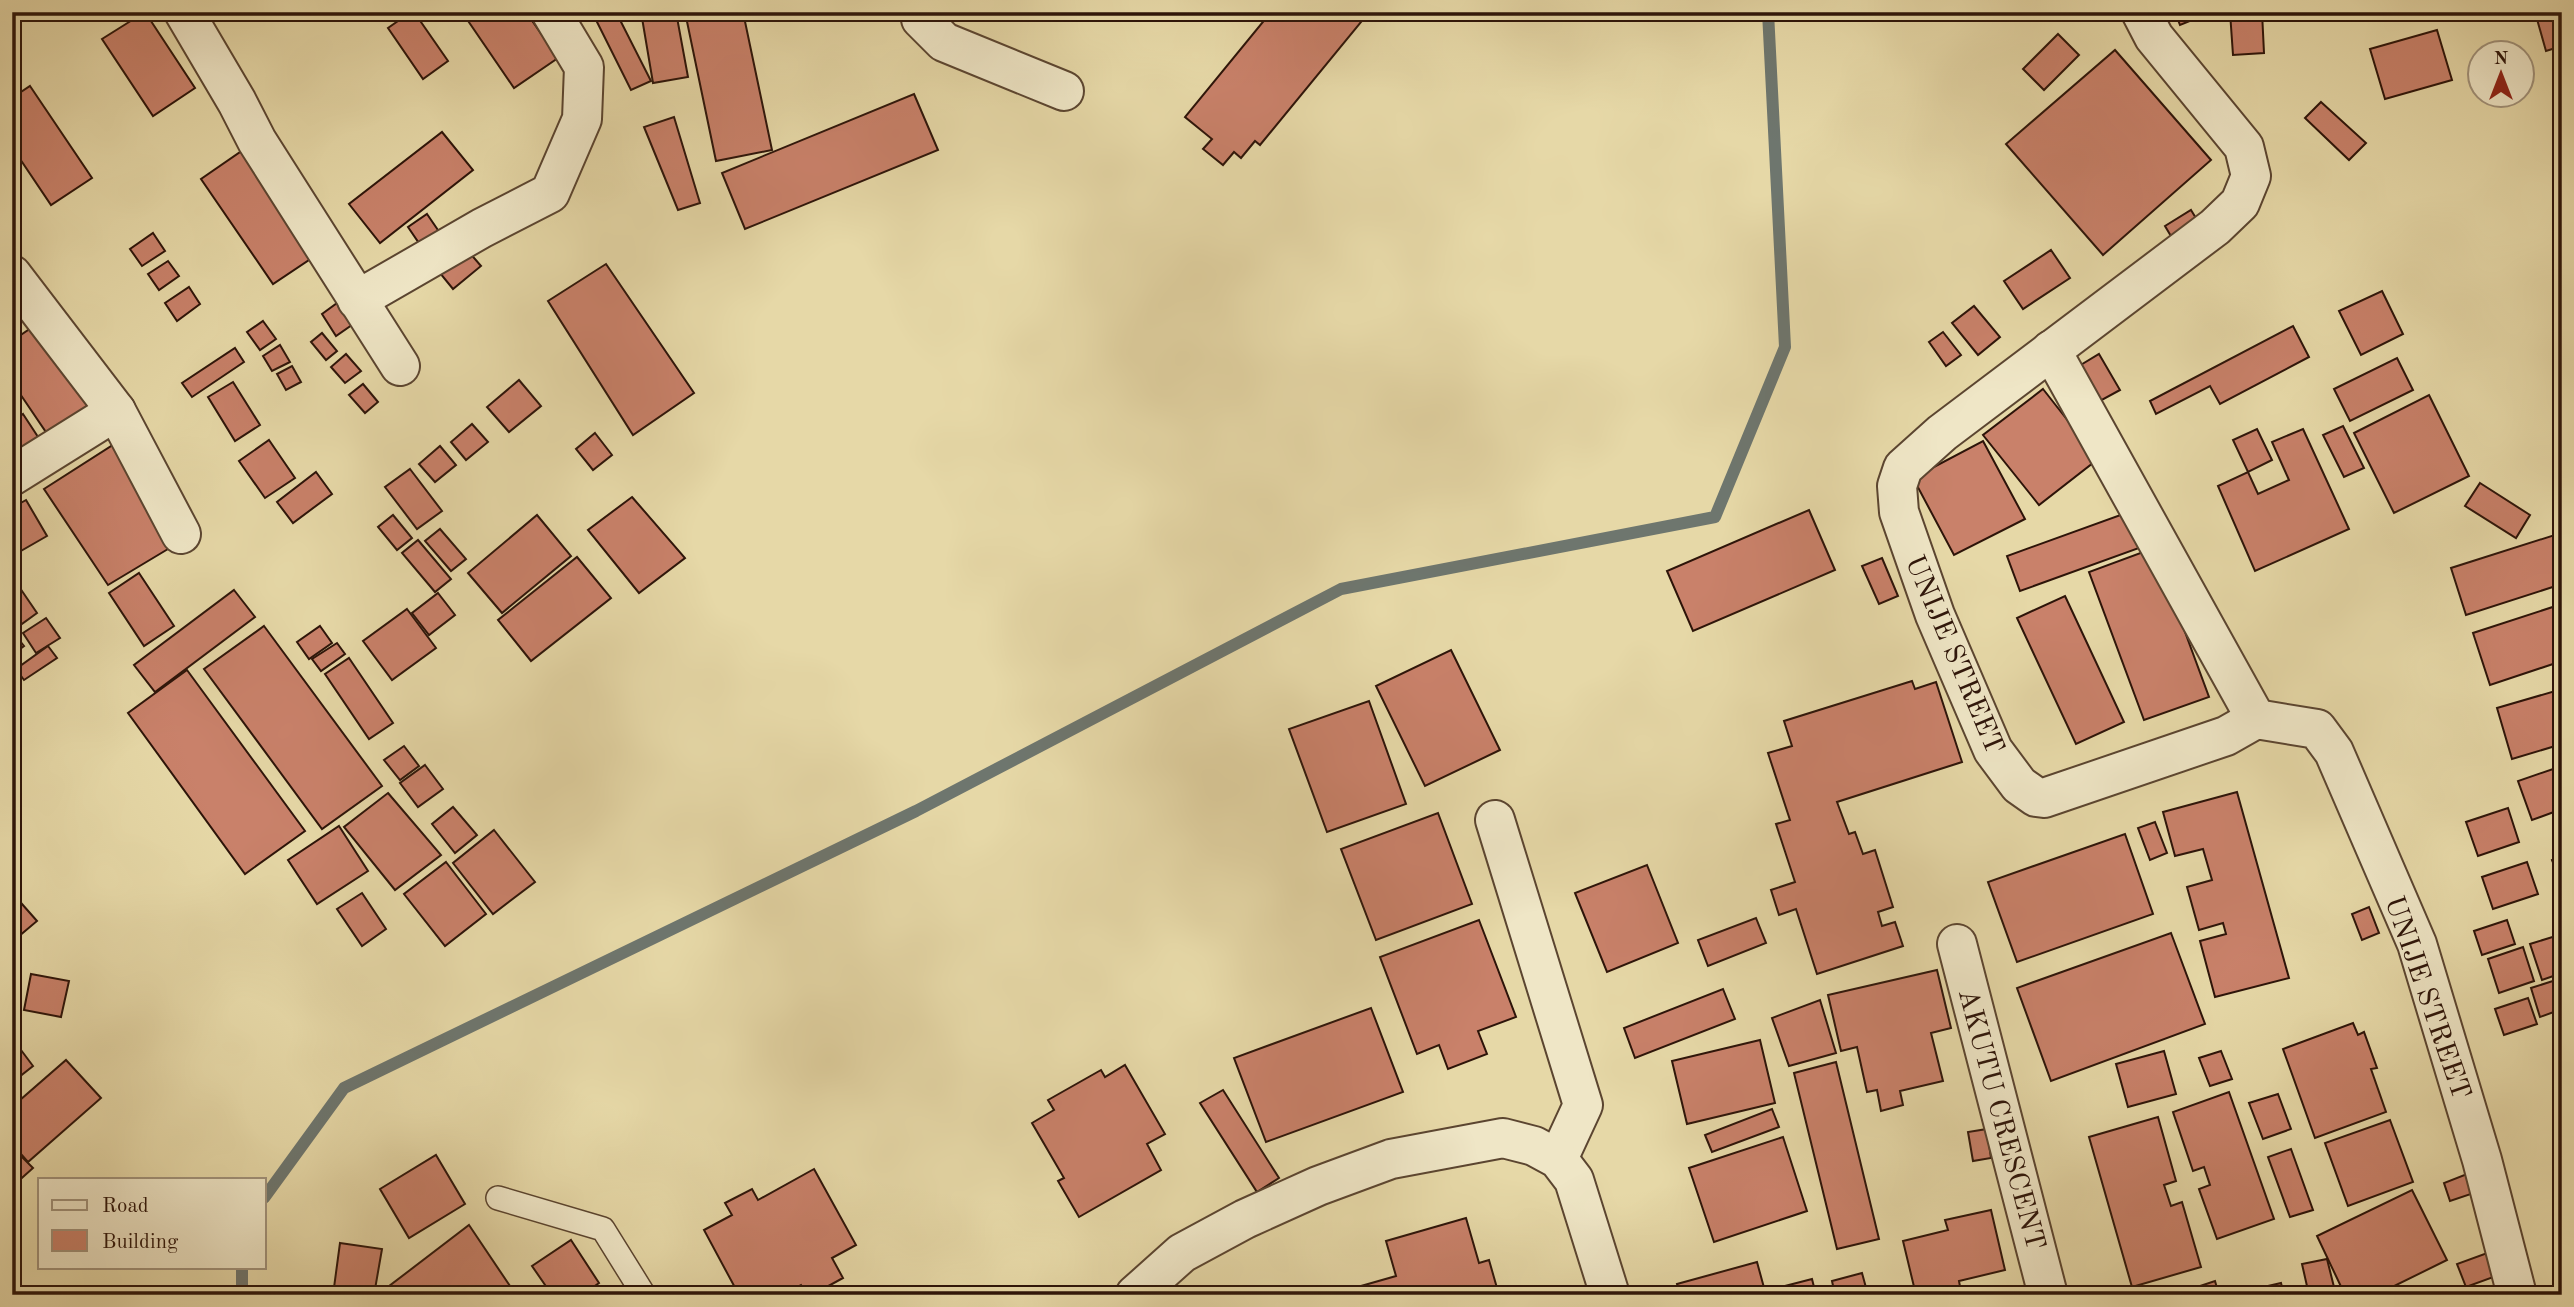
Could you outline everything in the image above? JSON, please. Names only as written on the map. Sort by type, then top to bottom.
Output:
[{"type":"street","points":[[184,12],[257,141],[400,366]]},
{"type":"street","points":[[357,300],[482,228],[550,193],[582,119],[584,67],[551,12]]},
{"type":"street","points":[[920,12],[921,19],[944,42],[1063,91]]},
{"type":"street","name":"UNIJE STREET","points":[[2141,12],[2154,37],[2244,147],[2251,176],[2240,202],[2215,227],[1942,433],[1903,468],[1897,486],[1899,512],[1935,614],[1993,750],[2019,785],[2036,797],[2044,798],[2226,736],[2256,719],[2317,729],[2334,752],[2417,944],[2482,1160],[2517,1295]]},
{"type":"street","points":[[12,275],[116,411],[181,534]]},
{"type":"street","points":[[2051,350],[2256,719]]},
{"type":"street","points":[[12,476],[116,411]]},
{"type":"street","points":[[1495,820],[1583,1105],[1558,1159]]},
{"type":"street","name":"AKUTU CRESCENT","points":[[1957,944],[2048,1295]]},
{"type":"street","points":[[1135,1295],[1182,1253],[1245,1219],[1318,1186],[1391,1159],[1503,1138],[1534,1146],[1558,1159],[1574,1180],[1610,1295]]},
{"type":"lane","points":[[498,1198],[603,1229],[644,1295]]},
{"type":"building","points":[[145,12],[195,88],[153,116],[102,39]]},
{"type":"building","points":[[414,12],[448,61],[423,79],[388,28]]},
{"type":"building","points":[[462,12],[526,12],[558,58],[514,88]]},
{"type":"building","points":[[592,12],[616,12],[651,81],[631,90]]},
{"type":"building","points":[[641,12],[676,12],[688,77],[653,83]]},
{"type":"building","points":[[685,12],[743,12],[772,150],[716,161]]},
{"type":"building","points":[[1271,12],[1361,12],[1366,16],[1260,145],[1255,141],[1241,158],[1234,152],[1223,165],[1203,149],[1212,139],[1185,117]]},
{"type":"building","points":[[2175,12],[2212,12],[2180,25]]},
{"type":"building","points":[[2230,12],[2262,12],[2264,53],[2233,55]]},
{"type":"building","points":[[2535,12],[2562,12],[2562,46],[2546,51]]},
{"type":"building","points":[[2437,30],[2452,80],[2385,99],[2370,49]]},
{"type":"building","points":[[2058,34],[2079,55],[2044,90],[2023,69]]},
{"type":"building","points":[[2115,50],[2211,160],[2103,255],[2006,144]]},
{"type":"building","points":[[30,86],[92,178],[51,205],[12,147],[12,98]]},
{"type":"building","points":[[914,94],[938,150],[745,229],[722,173]]},
{"type":"building","points":[[2321,102],[2366,143],[2349,160],[2305,118]]},
{"type":"building","points":[[674,117],[700,203],[678,210],[644,127]]},
{"type":"building","points":[[442,132],[473,170],[380,243],[349,204]]},
{"type":"building","points":[[246,148],[318,254],[273,284],[201,179]]},
{"type":"building","points":[[2191,210],[2205,233],[2178,248],[2165,226]]},
{"type":"building","points":[[427,214],[442,236],[423,249],[408,227]]},
{"type":"building","points":[[153,233],[165,251],[142,266],[130,249]]},
{"type":"building","points":[[462,244],[481,266],[453,289],[435,267]]},
{"type":"building","points":[[2051,250],[2070,278],[2023,309],[2004,281]]},
{"type":"building","points":[[168,261],[179,276],[159,290],[148,274]]},
{"type":"building","points":[[606,264],[694,393],[633,435],[548,301]]},
{"type":"building","points":[[189,287],[200,304],[177,321],[165,303]]},
{"type":"building","points":[[2382,291],[2403,334],[2361,355],[2339,311]]},
{"type":"building","points":[[344,298],[359,320],[336,336],[322,314]]},
{"type":"building","points":[[1974,306],[2000,337],[1978,355],[1952,323]]},
{"type":"building","points":[[263,321],[276,339],[260,350],[247,332]]},
{"type":"building","points":[[37,324],[94,408],[50,438],[12,382],[12,341]]},
{"type":"building","points":[[2293,326],[2309,357],[2220,404],[2210,386],[2156,414],[2150,401]]},
{"type":"building","points":[[1943,332],[1961,355],[1946,366],[1929,342]]},
{"type":"building","points":[[322,333],[337,351],[326,360],[311,342]]},
{"type":"building","points":[[280,345],[290,362],[272,371],[263,356]]},
{"type":"building","points":[[235,348],[244,362],[192,397],[182,383]]},
{"type":"building","points":[[346,354],[361,371],[345,383],[331,367]]},
{"type":"building","points":[[2099,354],[2120,390],[2100,401],[2079,366]]},
{"type":"building","points":[[2397,358],[2413,390],[2350,421],[2334,389]]},
{"type":"building","points":[[292,366],[301,382],[286,390],[277,374]]},
{"type":"building","points":[[519,380],[541,406],[509,432],[487,407]]},
{"type":"building","points":[[233,382],[260,425],[235,441],[208,397]]},
{"type":"building","points":[[363,384],[378,402],[365,413],[349,395]]},
{"type":"building","points":[[2043,389],[2098,459],[2039,505],[1983,435]]},
{"type":"building","points":[[2429,395],[2469,476],[2394,513],[2354,433]]},
{"type":"building","points":[[23,414],[42,443],[19,459],[12,449],[12,422]]},
{"type":"building","points":[[472,424],[488,442],[466,460],[451,442]]},
{"type":"building","points":[[2343,426],[2364,468],[2344,477],[2323,435]]},
{"type":"building","points":[[2257,429],[2272,460],[2248,472],[2233,440]]},
{"type":"building","points":[[2303,429],[2349,529],[2255,571],[2218,486],[2248,472],[2258,494],[2289,480],[2272,442]]},
{"type":"building","points":[[595,433],[612,455],[593,470],[576,449]]},
{"type":"building","points":[[269,440],[295,478],[265,498],[239,461]]},
{"type":"building","points":[[1983,441],[2025,519],[1954,555],[1913,478]]},
{"type":"building","points":[[116,443],[178,543],[108,585],[44,489]]},
{"type":"building","points":[[440,446],[456,465],[435,482],[419,464]]},
{"type":"building","points":[[410,469],[442,511],[417,529],[385,487]]},
{"type":"building","points":[[316,472],[332,494],[293,523],[277,502]]},
{"type":"building","points":[[2480,483],[2530,515],[2516,538],[2465,506]]},
{"type":"building","points":[[632,497],[685,558],[639,593],[588,530]]},
{"type":"building","points":[[26,500],[47,536],[12,556],[12,508]]},
{"type":"building","points":[[1809,510],[1835,570],[1693,631],[1667,571]]},
{"type":"building","points":[[2126,513],[2139,548],[2020,591],[2007,556]]},
{"type":"building","points":[[393,515],[412,538],[397,550],[378,527]]},
{"type":"building","points":[[537,515],[571,556],[502,613],[468,573]]},
{"type":"building","points":[[440,529],[466,559],[451,571],[425,541]]},
{"type":"building","points":[[2561,533],[2562,584],[2466,615],[2451,568]]},
{"type":"building","points":[[418,540],[451,579],[435,592],[402,553]]},
{"type":"building","points":[[2154,548],[2209,697],[2144,720],[2089,572]]},
{"type":"building","points":[[577,557],[611,598],[531,661],[498,620]]},
{"type":"building","points":[[1882,558],[1898,596],[1879,604],[1862,566]]},
{"type":"building","points":[[139,573],[174,626],[144,646],[109,593]]},
{"type":"building","points":[[234,590],[255,617],[155,692],[134,665]]},
{"type":"building","points":[[22,591],[37,613],[19,626],[12,617],[12,598]]},
{"type":"building","points":[[438,593],[455,615],[429,635],[412,613]]},
{"type":"building","points":[[2065,596],[2124,722],[2076,744],[2017,618]]},
{"type":"building","points":[[2562,604],[2562,661],[2490,685],[2473,633]]},
{"type":"building","points":[[407,609],[436,648],[392,680],[363,641]]},
{"type":"building","points":[[46,618],[60,638],[36,653],[23,633]]},
{"type":"building","points":[[264,626],[382,786],[322,829],[204,669]]},
{"type":"building","points":[[320,626],[332,643],[309,659],[297,642]]},
{"type":"building","points":[[12,631],[24,646],[12,655]]},
{"type":"building","points":[[337,643],[345,654],[321,671],[312,659]]},
{"type":"building","points":[[48,646],[57,658],[24,680],[16,669]]},
{"type":"building","points":[[1451,650],[1500,750],[1425,786],[1376,686]]},
{"type":"building","points":[[349,658],[393,723],[369,739],[325,674]]},
{"type":"building","points":[[187,670],[305,831],[245,874],[128,713]]},
{"type":"building","points":[[1912,681],[1915,689],[1936,682],[1962,762],[1837,802],[1849,834],[1855,832],[1863,854],[1875,850],[1893,907],[1878,912],[1882,926],[1895,922],[1903,946],[1817,974],[1796,909],[1779,915],[1771,890],[1795,882],[1776,824],[1790,820],[1768,753],[1792,746],[1784,721]]},
{"type":"building","points":[[2562,689],[2562,744],[2512,759],[2497,708]]},
{"type":"building","points":[[1369,701],[1406,804],[1327,832],[1289,729]]},
{"type":"building","points":[[404,746],[419,766],[400,780],[384,760]]},
{"type":"building","points":[[425,765],[443,789],[418,807],[400,783]]},
{"type":"building","points":[[2562,766],[2562,809],[2532,820],[2518,781]]},
{"type":"building","points":[[2237,792],[2289,978],[2215,997],[2200,941],[2226,934],[2223,923],[2199,930],[2187,887],[2212,880],[2203,849],[2175,856],[2163,812]]},
{"type":"building","points":[[388,793],[441,855],[395,890],[344,827]]},
{"type":"building","points":[[453,807],[477,835],[455,853],[432,824]]},
{"type":"building","points":[[2508,808],[2519,842],[2478,856],[2466,822]]},
{"type":"building","points":[[1438,813],[1472,904],[1376,940],[1341,849]]},
{"type":"building","points":[[2155,822],[2167,853],[2150,860],[2138,828]]},
{"type":"building","points":[[339,826],[368,871],[317,904],[288,860]]},
{"type":"building","points":[[494,830],[535,882],[493,914],[453,863]]},
{"type":"building","points":[[2125,834],[2153,914],[2017,962],[1988,882]]},
{"type":"building","points":[[2562,856],[2562,885],[2552,860]]},
{"type":"building","points":[[446,862],[486,914],[445,946],[404,894]]},
{"type":"building","points":[[2527,862],[2538,894],[2493,909],[2482,877]]},
{"type":"building","points":[[1647,865],[1678,943],[1607,972],[1575,893]]},
{"type":"building","points":[[362,893],[386,929],[362,946],[337,909]]},
{"type":"building","points":[[22,904],[37,921],[12,942],[12,912]]},
{"type":"building","points":[[2369,907],[2379,933],[2362,940],[2352,914]]},
{"type":"building","points":[[1756,918],[1766,943],[1708,966],[1698,940]]},
{"type":"building","points":[[1479,920],[1516,1017],[1478,1031],[1487,1054],[1448,1069],[1439,1045],[1417,1054],[1380,957]]},
{"type":"building","points":[[2507,920],[2515,944],[2482,955],[2474,931]]},
{"type":"building","points":[[2171,933],[2205,1024],[2051,1081],[2017,988]]},
{"type":"building","points":[[2562,934],[2562,973],[2542,980],[2530,944]]},
{"type":"building","points":[[2523,947],[2534,981],[2499,993],[2488,959]]},
{"type":"building","points":[[1937,970],[1951,1028],[1931,1033],[1943,1081],[1900,1091],[1903,1105],[1881,1111],[1877,1090],[1867,1092],[1857,1047],[1841,1051],[1828,995]]},
{"type":"building","points":[[31,974],[69,981],[61,1017],[24,1010]]},
{"type":"building","points":[[2562,978],[2562,1009],[2540,1017],[2531,988]]},
{"type":"building","points":[[1723,989],[1735,1019],[1635,1058],[1624,1028]]},
{"type":"building","points":[[2528,998],[2537,1024],[2504,1035],[2495,1009]]},
{"type":"building","points":[[1820,1000],[1836,1053],[1789,1066],[1772,1018]]},
{"type":"building","points":[[1371,1008],[1403,1092],[1266,1142],[1234,1058]]},
{"type":"building","points":[[2353,1023],[2358,1035],[2364,1032],[2377,1068],[2371,1069],[2386,1112],[2315,1138],[2283,1049]]},
{"type":"building","points":[[1760,1040],[1775,1103],[1687,1124],[1672,1061]]},
{"type":"building","points":[[18,1046],[33,1066],[14,1081],[12,1050]]},
{"type":"building","points":[[2164,1051],[2176,1094],[2128,1107],[2116,1064]]},
{"type":"building","points":[[2221,1051],[2232,1079],[2210,1086],[2199,1058]]},
{"type":"building","points":[[66,1060],[101,1098],[28,1162],[12,1144],[12,1107]]},
{"type":"building","points":[[1836,1062],[1879,1239],[1837,1249],[1794,1073]]},
{"type":"building","points":[[1125,1065],[1165,1134],[1147,1144],[1161,1170],[1079,1217],[1058,1181],[1064,1178],[1032,1123],[1054,1110],[1048,1100],[1101,1070],[1105,1077]]},
{"type":"building","points":[[1223,1090],[1279,1178],[1257,1192],[1200,1103]]},
{"type":"building","points":[[2229,1092],[2274,1219],[2217,1239],[2199,1189],[2210,1185],[2204,1167],[2193,1171],[2173,1112]]},
{"type":"building","points":[[2278,1094],[2291,1129],[2263,1139],[2249,1103]]},
{"type":"building","points":[[1772,1109],[1779,1127],[1712,1152],[1705,1135]]},
{"type":"building","points":[[2158,1117],[2176,1181],[2164,1185],[2171,1206],[2182,1202],[2201,1267],[2132,1287],[2089,1137]]},
{"type":"building","points":[[2390,1120],[2413,1182],[2348,1206],[2325,1143]]},
{"type":"building","points":[[1987,1129],[1991,1158],[1973,1161],[1968,1132]]},
{"type":"building","points":[[1783,1137],[1807,1211],[1714,1242],[1689,1168]]},
{"type":"building","points":[[12,1147],[33,1168],[14,1185],[12,1184]]},
{"type":"building","points":[[2291,1149],[2313,1210],[2290,1217],[2268,1157]]},
{"type":"building","points":[[436,1155],[465,1204],[409,1238],[380,1189]]},
{"type":"building","points":[[814,1169],[856,1245],[832,1258],[843,1278],[812,1295],[807,1295],[801,1285],[782,1295],[739,1295],[704,1230],[732,1215],[725,1203],[752,1189],[758,1200]]},
{"type":"building","points":[[2467,1174],[2474,1193],[2450,1201],[2444,1183]]},
{"type":"building","points":[[2412,1190],[2447,1260],[2376,1295],[2345,1295],[2317,1236]]},
{"type":"building","points":[[1991,1210],[2005,1270],[1959,1281],[1961,1292],[1949,1295],[1916,1295],[1903,1241],[1948,1230],[1945,1220]]},
{"type":"building","points":[[1466,1218],[1479,1263],[1489,1260],[1499,1295],[1356,1295],[1354,1288],[1396,1276],[1386,1241]]},
{"type":"building","points":[[469,1225],[516,1295],[379,1295],[380,1293]]},
{"type":"building","points":[[571,1240],[599,1283],[582,1295],[552,1295],[532,1266]]},
{"type":"building","points":[[340,1243],[382,1249],[374,1295],[333,1295]]},
{"type":"building","points":[[2490,1252],[2499,1275],[2466,1287],[2457,1264]]},
{"type":"building","points":[[2327,1259],[2336,1295],[2309,1295],[2302,1264]]},
{"type":"building","points":[[1757,1262],[1766,1295],[1680,1295],[1677,1284]]},
{"type":"building","points":[[1862,1273],[1868,1295],[1835,1295],[1832,1281]]},
{"type":"building","points":[[1812,1279],[1816,1295],[1783,1295],[1781,1287]]},
{"type":"building","points":[[2215,1281],[2219,1295],[2173,1295]]},
{"type":"building","points":[[2281,1283],[2284,1295],[2243,1295],[2242,1292]]},
{"type":"building","points":[[2448,1287],[2451,1295],[2426,1295]]},
{"type":"waterway","points":[[266,1195],[344,1088],[916,811],[1341,589],[1715,517],[1785,347],[1768,12]]},
{"type":"waterway","points":[[242,1268],[242,1295]]}]
